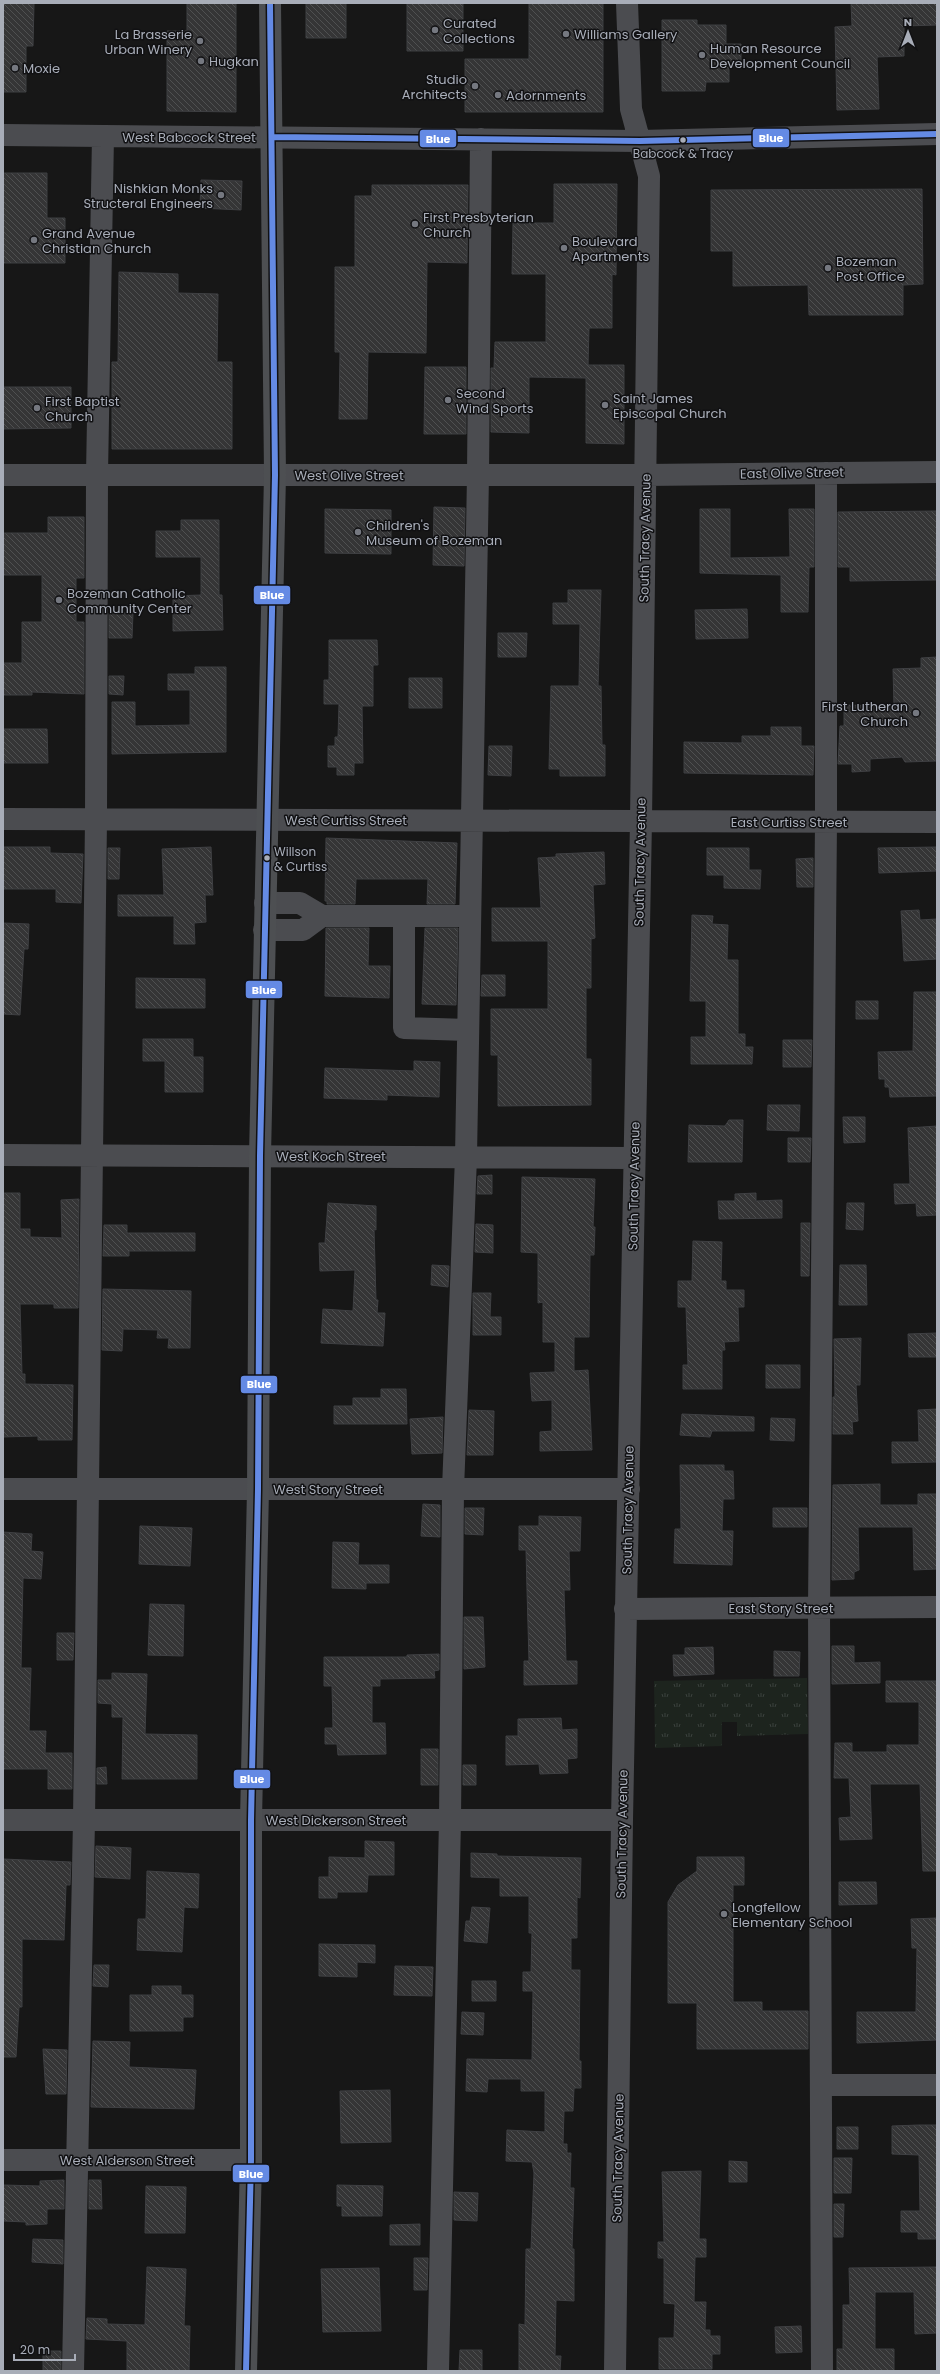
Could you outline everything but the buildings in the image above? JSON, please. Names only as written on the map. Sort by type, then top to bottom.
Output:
[{"type":"main road","points":[[246,2371],[252,2160],[251,1820],[258,1489],[260,1156],[266,820],[275,475],[270,3]]},
{"type":"street","name":"South Tracy Avenue","points":[[615,2371],[625,1609],[641,820],[649,176],[631,109],[627,3]]},
{"type":"street","name":"West Babcock Street","points":[[3,135],[640,141],[937,134]]},
{"type":"street","points":[[73,2371],[84,1820],[90,1156],[96,819],[97,475],[103,136]]},
{"type":"street","points":[[438,2371],[450,1820],[453,1489],[466,1157],[478,475],[481,139]]},
{"type":"street","name":"East Olive Street","points":[[646,475],[937,472]]},
{"type":"street","points":[[822,2371],[819,1609],[826,822],[826,473]]},
{"type":"street","name":"West Olive Street","points":[[3,475],[646,475]]},
{"type":"street","name":"West Curtiss Street","points":[[3,819],[641,820]]},
{"type":"street","name":"East Curtiss Street","points":[[641,820],[937,822]]},
{"type":"street","points":[[265,903],[300,903],[322,916],[470,916]]},
{"type":"street","points":[[264,930],[303,930],[322,916]]},
{"type":"street","points":[[404,916],[404,1028],[468,1030]]},
{"type":"street","name":"West Koch Street","points":[[3,1155],[634,1158]]},
{"type":"street","name":"West Story Street","points":[[3,1489],[628,1489]]},
{"type":"street","name":"East Story Street","points":[[625,1609],[819,1609],[937,1607]]},
{"type":"street","name":"West Dickerson Street","points":[[3,1820],[622,1820]]},
{"type":"street","points":[[822,2085],[937,2085]]},
{"type":"street","name":"West Alderson Street","points":[[3,2160],[252,2160]]},
{"type":"green space","points":[[807,1678],[808,1734],[737,1736],[737,1722],[722,1722],[722,1746],[655,1748],[654,1681]]},
{"type":"transit line","name":"Blue","points":[[246,2371],[251,2160],[251,1820],[258,1489],[260,1156],[275,475],[270,3]]},
{"type":"transit line","name":"Blue","points":[[272,137],[640,141],[937,134]]},
{"type":"place","name":"Curated Collections","points":[[435,30]]},
{"type":"place","name":"Williams Gallery","points":[[566,34]]},
{"type":"place","name":"La Brasserie Urban Winery","points":[[200,41]]},
{"type":"place","name":"Human Resource Development Council","points":[[702,55]]},
{"type":"place","name":"Hugkan","points":[[201,61]]},
{"type":"place","name":"Moxie","points":[[15,68]]},
{"type":"place","name":"Studio Architects","points":[[475,86]]},
{"type":"place","name":"Adornments","points":[[498,95]]},
{"type":"place","name":"Babcock & Tracy","points":[[683,140]]},
{"type":"place","name":"Nishkian Monks Structeral Engineers","points":[[221,195]]},
{"type":"place","name":"First Presbyterian Church","points":[[415,224]]},
{"type":"place","name":"Grand Avenue Christian Church","points":[[34,240]]},
{"type":"place","name":"Boulevard Apartments","points":[[564,248]]},
{"type":"place","name":"Bozeman Post Office","points":[[828,268]]},
{"type":"place","name":"Second Wind Sports","points":[[448,400]]},
{"type":"place","name":"Saint James Episcopal Church","points":[[605,405]]},
{"type":"place","name":"First Baptist Church","points":[[37,408]]},
{"type":"place","name":"Children's Museum of Bozeman","points":[[358,532]]},
{"type":"place","name":"Bozeman Catholic Community Center","points":[[59,600]]},
{"type":"place","name":"First Lutheran Church","points":[[916,713]]},
{"type":"place","name":"Willson & Curtiss","points":[[267,858]]},
{"type":"place","name":"Longfellow Elementary School","points":[[724,1914]]}]
